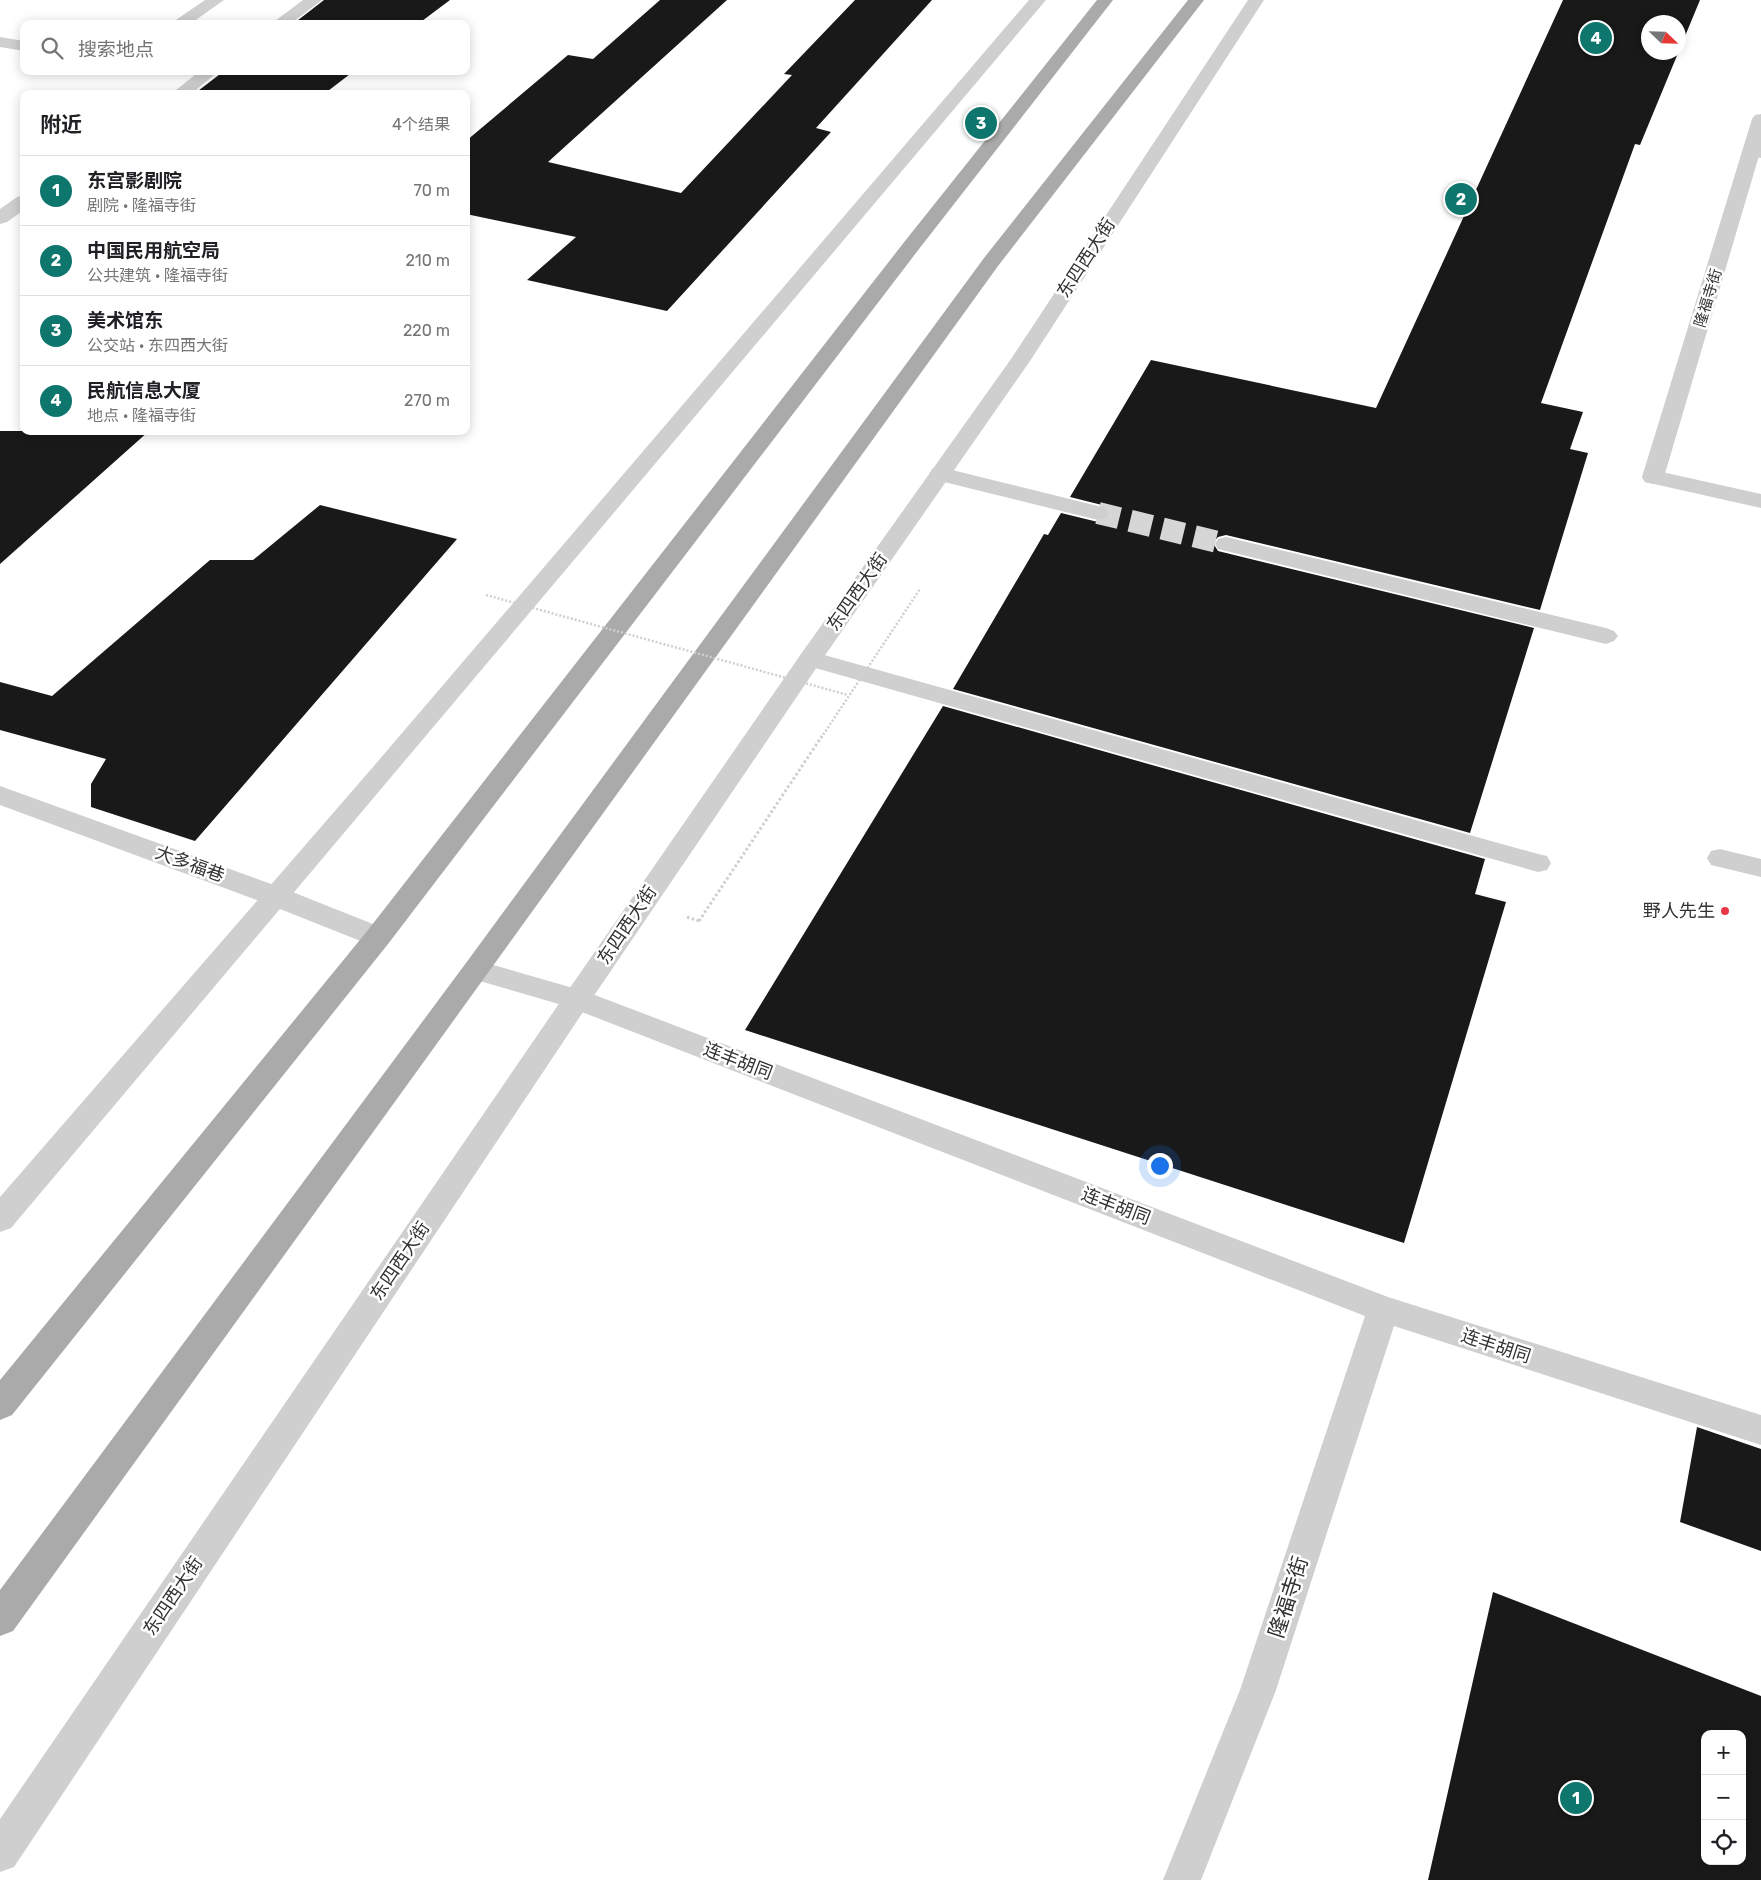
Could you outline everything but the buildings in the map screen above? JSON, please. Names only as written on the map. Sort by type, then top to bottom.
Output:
[{"type":"main road","points":[[0,1405],[378,937],[912,245],[1105,0]]},
{"type":"main road","points":[[0,1620],[991,262],[1196,0]]},
{"type":"street","points":[[184,20],[216,0]]},
{"type":"street","points":[[285,20],[314,0]]},
{"type":"street","points":[[0,1219],[382,773],[1038,0]]},
{"type":"street","name":"东四西大街","points":[[0,1852],[576,998],[810,659],[1020,361],[1256,0]]},
{"type":"street","points":[[0,42],[20,45]]},
{"type":"street","points":[[185,90],[205,75]]},
{"type":"street","name":"隆福寺街","points":[[1761,119],[1757,152],[1653,477],[1761,501]]},
{"type":"street","points":[[0,218],[20,205]]},
{"type":"street","points":[[940,474],[1098,513]]},
{"type":"street","points":[[1226,544],[1606,636]]},
{"type":"street","points":[[810,659],[1538,863]]},
{"type":"street","name":"大多福巷","points":[[0,795],[275,896],[378,937]]},
{"type":"street","points":[[1720,858],[1761,868]]},
{"type":"street","name":"连丰胡同","points":[[476,970],[576,998],[1383,1309],[1761,1430]]},
{"type":"street","name":"隆福寺街","points":[[1182,1880],[1258,1690],[1383,1309]]},
{"type":"path","points":[[699,921],[920,589]]},
{"type":"path","points":[[486,595],[848,695]]},
{"type":"tunnel","points":[[1098,513],[1226,544]]},
{"type":"place","name":"民航信息大厦","points":[[1596,38]]},
{"type":"place","name":"美术馆东","points":[[981,123]]},
{"type":"place","name":"中国民用航空局","points":[[1461,199]]},
{"type":"place","name":"野人先生","points":[[1725,911]]},
{"type":"place","name":"东宫影剧院","points":[[1576,1798]]}]
